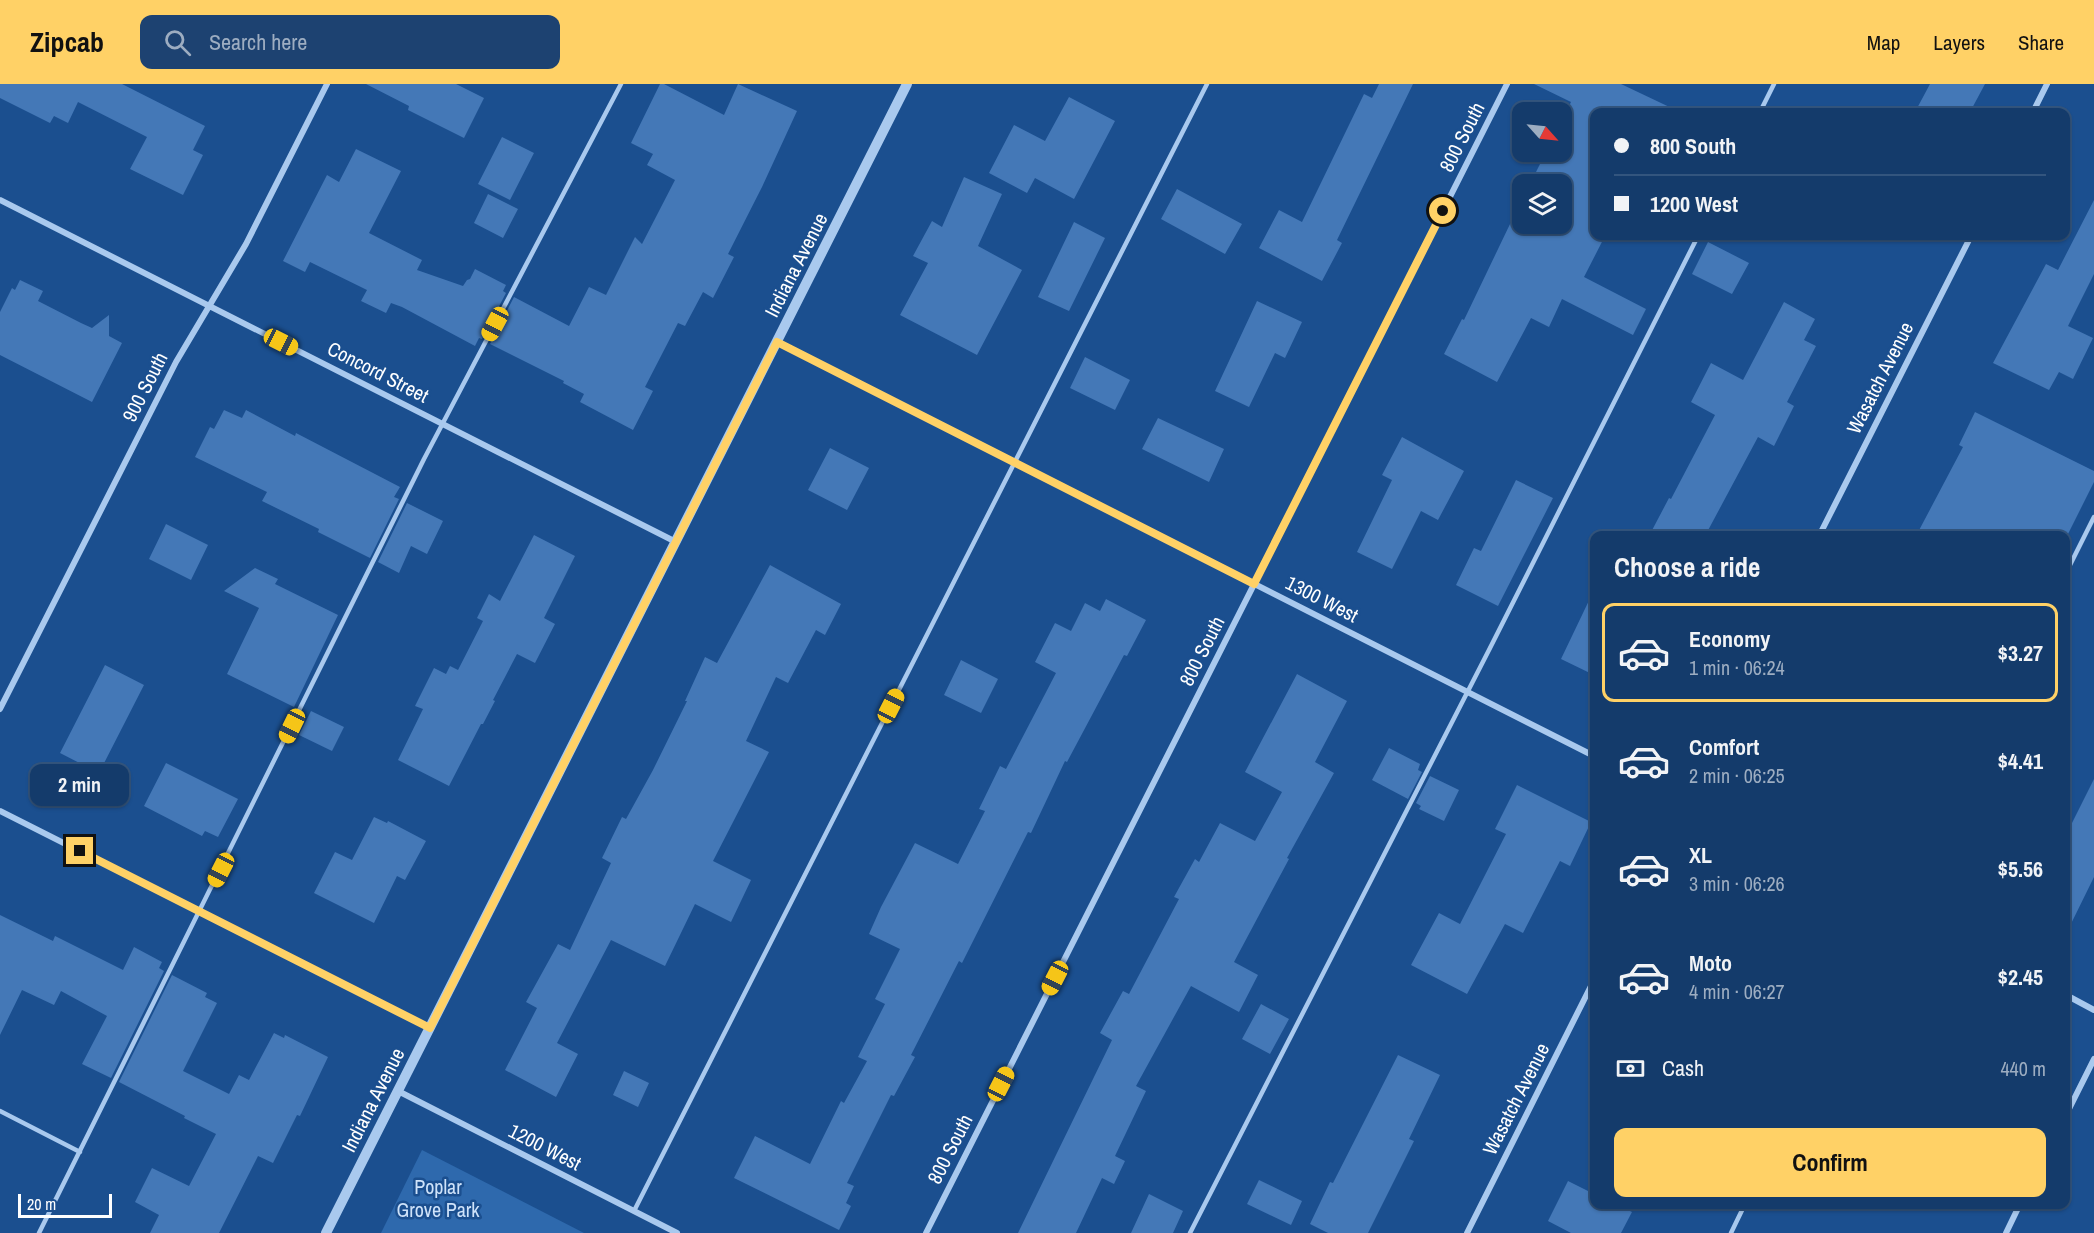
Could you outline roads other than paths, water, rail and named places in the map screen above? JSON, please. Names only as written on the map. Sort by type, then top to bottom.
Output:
[{"type":"street","name":"900 South","points":[[0,709],[176,362],[246,244],[327,84]]},
{"type":"street","name":"Indiana Avenue","points":[[326,1233],[907,84]]},
{"type":"street","name":"800 South","points":[[926,1233],[1507,84]]},
{"type":"street","points":[[2035,108],[2048,84]]},
{"type":"street","name":"Concord Street","points":[[0,200],[676,542]]},
{"type":"street","name":"Wasatch Avenue","points":[[1822,531],[1969,240]]},
{"type":"street","name":"1300 West","points":[[777,342],[1590,754]]},
{"type":"street","points":[[0,811],[430,1028]]},
{"type":"street","name":"Wasatch Avenue","points":[[1467,1233],[1590,988]]},
{"type":"street","points":[[2070,997],[2094,1010]]},
{"type":"street","points":[[2070,1107],[2094,1059]]},
{"type":"street","name":"1200 West","points":[[398,1091],[677,1233]]},
{"type":"street","points":[[2006,1233],[2018,1209]]},
{"type":"lane","points":[[39,1233],[442,424],[621,84]]},
{"type":"lane","points":[[634,1211],[1207,84]]},
{"type":"lane","points":[[1762,108],[1774,84]]},
{"type":"lane","points":[[1190,1233],[1696,240]]},
{"type":"lane","points":[[2070,565],[2094,517]]},
{"type":"lane","points":[[0,1111],[80,1152]]},
{"type":"lane","points":[[1731,1233],[1743,1209]]},
{"type":"park label","name":"Poplar Grove Park","points":[[438,1198]]}]
